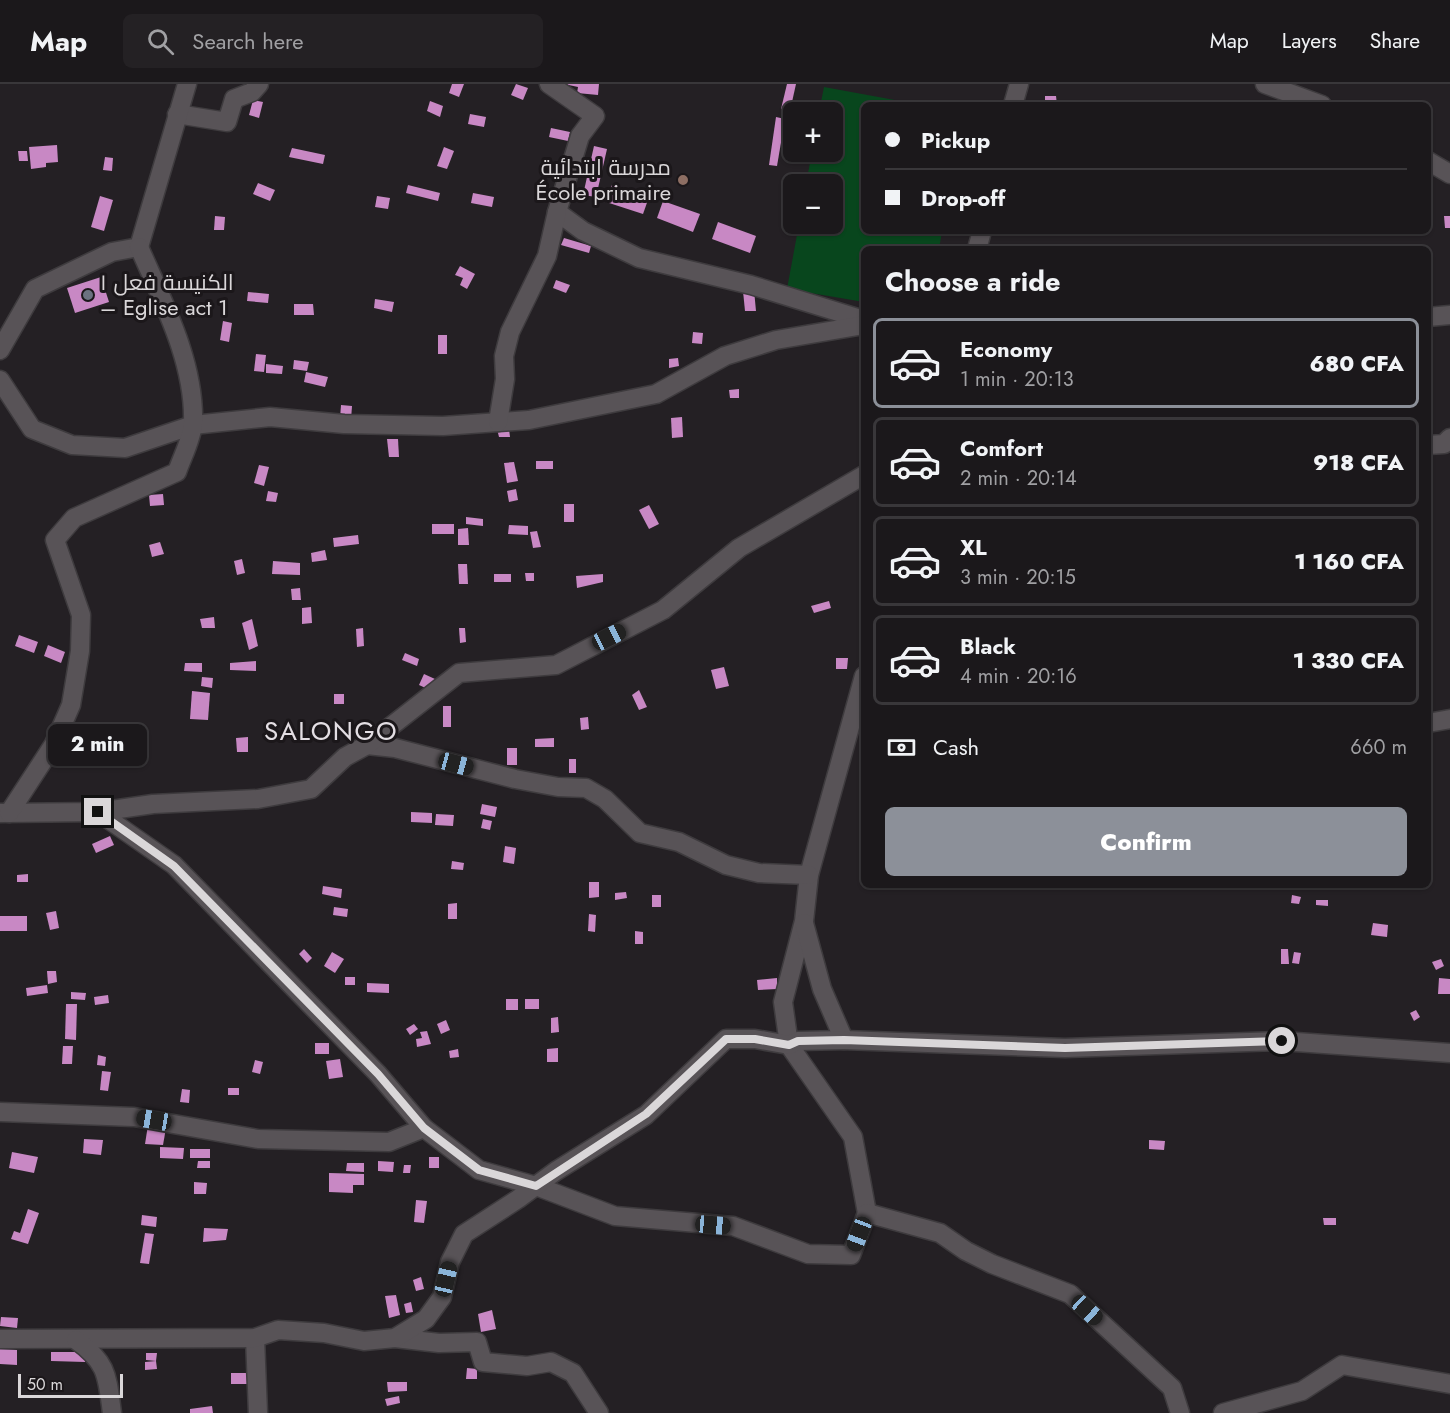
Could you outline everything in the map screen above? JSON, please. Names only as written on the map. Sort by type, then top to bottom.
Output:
[{"type":"street","points":[[4,813],[54,744],[71,705],[80,651],[81,615],[55,540],[75,518],[177,472],[193,425],[186,374],[175,328],[140,247],[187,84]]},
{"type":"street","points":[[177,114],[227,122],[234,99],[252,92],[260,84]]},
{"type":"street","points":[[498,422],[505,379],[504,356],[510,332],[547,256],[557,212],[580,136],[596,116],[549,84]]},
{"type":"street","points":[[1014,102],[1019,84]]},
{"type":"street","points":[[1264,84],[1314,102]]},
{"type":"street","points":[[1431,163],[1450,174]]},
{"type":"street","points":[[557,212],[583,231],[639,258],[751,285],[861,321]]},
{"type":"street","points":[[0,350],[35,289],[111,252],[140,247]]},
{"type":"street","points":[[1431,316],[1450,315]]},
{"type":"street","points":[[0,380],[32,429],[72,445],[124,448],[193,425],[270,417],[344,424],[443,426],[529,420],[656,394],[725,356],[776,340],[861,323]]},
{"type":"street","points":[[1431,445],[1444,444],[1450,438]]},
{"type":"street","points":[[4,813],[98,812],[153,804],[258,799],[310,789],[345,757],[367,746],[459,673],[556,665],[663,610],[739,548],[861,477]]},
{"type":"street","points":[[98,812],[174,866],[378,1074],[424,1128],[479,1170],[536,1186],[615,1216],[733,1226],[808,1254],[851,1255],[867,1213],[853,1137],[789,1045],[783,1002],[804,921],[809,874],[861,687]]},
{"type":"street","points":[[1431,722],[1450,719]]},
{"type":"street","points":[[367,746],[395,748],[515,779],[558,787],[586,788],[604,799],[640,832],[680,842],[726,866],[759,873],[809,874]]},
{"type":"street","points":[[804,921],[822,989],[844,1040]]},
{"type":"street","points":[[396,1338],[426,1319],[442,1297],[450,1262],[464,1234],[646,1114],[726,1039],[755,1039],[789,1045],[798,1041],[844,1040],[1065,1048],[1282,1041],[1450,1053]]},
{"type":"street","points":[[0,1112],[134,1117],[258,1139],[389,1142],[424,1128]]},
{"type":"street","points":[[867,1213],[940,1233],[966,1251],[992,1264],[1070,1294],[1172,1388],[1180,1413]]},
{"type":"street","points":[[0,1339],[255,1338],[278,1330],[324,1333],[364,1341],[396,1338],[439,1343],[477,1342],[483,1362],[526,1366],[551,1362],[573,1373],[599,1413]]},
{"type":"street","points":[[255,1338],[258,1413]]},
{"type":"street","points":[[76,1340],[95,1354],[104,1367],[112,1413]]},
{"type":"street","points":[[1223,1413],[1302,1391],[1342,1365],[1450,1384]]},
{"type":"green space","points":[[824,87],[906,102],[861,102],[861,234],[942,234],[940,246],[861,246],[861,301],[787,289],[797,234],[843,234],[843,174],[808,174],[810,162],[843,162],[843,102],[821,102]]},
{"type":"building","points":[[452,84],[464,84],[459,97],[449,93]]},
{"type":"building","points":[[516,84],[528,88],[523,100],[511,95]]},
{"type":"building","points":[[564,84],[599,84],[598,95],[577,93],[578,87]]},
{"type":"building","points":[[787,84],[796,84],[792,102],[783,102],[783,109],[781,109]]},
{"type":"building","points":[[1045,96],[1056,96],[1057,102],[1045,102]]},
{"type":"building","points":[[253,100],[263,102],[259,118],[249,115]]},
{"type":"building","points":[[430,101],[443,106],[440,117],[427,111]]},
{"type":"building","points":[[470,114],[486,117],[484,127],[468,124]]},
{"type":"building","points":[[776,117],[783,119],[777,166],[769,165]]},
{"type":"building","points":[[551,128],[570,132],[568,141],[549,137]]},
{"type":"building","points":[[57,145],[58,162],[46,163],[46,167],[31,169],[29,147]]},
{"type":"building","points":[[594,146],[607,149],[596,197],[583,195]]},
{"type":"building","points":[[444,147],[454,151],[447,169],[437,166]]},
{"type":"building","points":[[292,148],[325,155],[323,164],[289,157]]},
{"type":"building","points":[[18,151],[27,151],[28,161],[19,161]]},
{"type":"building","points":[[105,157],[113,158],[112,171],[103,170]]},
{"type":"building","points":[[258,183],[275,190],[270,201],[253,194]]},
{"type":"building","points":[[408,185],[440,193],[438,201],[406,193]]},
{"type":"building","points":[[612,185],[649,197],[643,214],[606,202]]},
{"type":"building","points":[[473,193],[494,197],[492,207],[471,203]]},
{"type":"building","points":[[100,196],[113,200],[104,231],[91,227]]},
{"type":"building","points":[[377,196],[390,198],[388,209],[375,207]]},
{"type":"building","points":[[663,201],[700,214],[693,232],[657,218]]},
{"type":"building","points":[[215,216],[225,217],[224,230],[214,230]]},
{"type":"building","points":[[1444,216],[1450,216],[1450,228],[1445,228]]},
{"type":"building","points":[[718,222],[756,236],[750,253],[712,239]]},
{"type":"building","points":[[564,238],[591,246],[589,253],[561,245]]},
{"type":"building","points":[[460,266],[475,274],[467,289],[460,285],[463,278],[455,275]]},
{"type":"building","name":"الكنيسة فعل ۱ – Eglise act 1","points":[[101,277],[109,302],[75,313],[67,288]]},
{"type":"building","points":[[556,280],[570,285],[566,293],[553,288]]},
{"type":"building","points":[[754,290],[756,311],[745,311],[743,291]]},
{"type":"building","points":[[248,292],[269,294],[268,303],[247,301]]},
{"type":"building","points":[[375,299],[394,302],[392,312],[374,308]]},
{"type":"building","points":[[294,304],[313,304],[314,315],[294,315]]},
{"type":"building","points":[[223,321],[232,323],[229,342],[220,340]]},
{"type":"building","points":[[693,332],[703,333],[702,344],[692,343]]},
{"type":"building","points":[[438,335],[447,335],[447,354],[438,354]]},
{"type":"building","points":[[256,354],[266,355],[264,372],[254,371]]},
{"type":"building","points":[[678,358],[679,366],[669,368],[669,359]]},
{"type":"building","points":[[294,360],[309,362],[307,371],[293,369]]},
{"type":"building","points":[[266,364],[283,366],[282,374],[266,373]]},
{"type":"building","points":[[306,372],[328,377],[325,387],[304,382]]},
{"type":"building","points":[[739,389],[739,398],[730,398],[729,390]]},
{"type":"building","points":[[341,405],[352,406],[351,420],[340,419]]},
{"type":"building","points":[[682,417],[683,437],[672,438],[671,418]]},
{"type":"building","points":[[497,429],[509,429],[510,437],[499,437]]},
{"type":"building","points":[[387,439],[398,439],[399,457],[389,457]]},
{"type":"building","points":[[536,461],[553,461],[553,469],[536,469]]},
{"type":"building","points":[[514,462],[518,481],[507,483],[504,463]]},
{"type":"building","points":[[259,465],[269,467],[264,486],[254,483]]},
{"type":"building","points":[[516,489],[518,500],[509,502],[507,491]]},
{"type":"building","points":[[268,491],[278,493],[276,502],[266,501]]},
{"type":"building","points":[[163,494],[164,505],[150,506],[149,495]]},
{"type":"building","points":[[564,504],[574,504],[574,522],[564,522]]},
{"type":"building","points":[[649,505],[659,524],[649,529],[639,510]]},
{"type":"building","points":[[466,517],[483,519],[483,526],[466,524]]},
{"type":"building","points":[[432,524],[454,524],[454,534],[432,534]]},
{"type":"building","points":[[509,525],[528,526],[528,535],[508,534]]},
{"type":"building","points":[[468,528],[469,545],[458,545],[458,529]]},
{"type":"building","points":[[537,531],[541,547],[533,548],[530,532]]},
{"type":"building","points":[[358,535],[359,544],[334,547],[333,538]]},
{"type":"building","points":[[160,542],[164,554],[152,557],[149,545]]},
{"type":"building","points":[[325,550],[327,560],[312,562],[311,553]]},
{"type":"building","points":[[242,559],[245,573],[237,575],[234,561]]},
{"type":"building","points":[[273,561],[300,563],[300,575],[272,574]]},
{"type":"building","points":[[458,564],[467,564],[468,584],[459,584]]},
{"type":"building","points":[[525,573],[534,573],[534,581],[526,581]]},
{"type":"building","points":[[494,574],[511,574],[511,582],[494,582]]},
{"type":"building","points":[[603,574],[603,582],[577,588],[576,576]]},
{"type":"building","points":[[300,588],[301,600],[292,600],[291,589]]},
{"type":"building","points":[[829,601],[831,608],[814,613],[811,606]]},
{"type":"building","points":[[311,607],[312,623],[302,624],[302,608]]},
{"type":"building","points":[[214,617],[215,628],[202,628],[200,619]]},
{"type":"building","points":[[252,619],[258,646],[249,650],[242,623]]},
{"type":"building","points":[[363,628],[364,646],[357,647],[356,629]]},
{"type":"building","points":[[459,628],[465,628],[466,642],[460,643]]},
{"type":"building","points":[[19,635],[38,642],[34,653],[15,646]]},
{"type":"building","points":[[48,645],[65,652],[61,663],[44,656]]},
{"type":"building","points":[[405,653],[419,659],[417,666],[402,660]]},
{"type":"building","points":[[836,658],[848,658],[847,669],[836,669]]},
{"type":"building","points":[[256,661],[256,671],[230,670],[230,663]]},
{"type":"building","points":[[185,663],[202,663],[202,672],[184,671]]},
{"type":"building","points":[[724,667],[729,686],[716,689],[711,670]]},
{"type":"building","points":[[424,674],[435,679],[430,690],[419,685]]},
{"type":"building","points":[[202,677],[213,678],[212,688],[201,686]]},
{"type":"building","points":[[639,690],[647,707],[639,710],[632,695]]},
{"type":"building","points":[[192,691],[210,693],[208,720],[190,719]]},
{"type":"building","points":[[334,694],[344,694],[344,704],[334,704]]},
{"type":"building","points":[[443,706],[451,706],[451,727],[443,727]]},
{"type":"building","points":[[588,717],[589,729],[581,730],[580,718]]},
{"type":"building","points":[[133,737],[145,738],[144,745],[133,744]]},
{"type":"building","points":[[248,737],[248,752],[237,752],[236,738]]},
{"type":"building","points":[[554,738],[554,747],[535,747],[535,739]]},
{"type":"building","points":[[507,748],[517,748],[517,765],[507,765]]},
{"type":"building","points":[[569,759],[576,759],[576,773],[569,773]]},
{"type":"building","points":[[482,804],[497,807],[495,817],[480,814]]},
{"type":"building","points":[[411,812],[432,813],[432,823],[411,822]]},
{"type":"building","points":[[436,814],[454,815],[453,826],[435,825]]},
{"type":"building","points":[[483,819],[492,821],[490,830],[481,828]]},
{"type":"building","points":[[110,836],[114,845],[96,853],[92,844]]},
{"type":"building","points":[[505,846],[516,848],[514,864],[503,862]]},
{"type":"building","points":[[452,861],[464,863],[463,870],[451,869]]},
{"type":"building","points":[[28,874],[28,882],[17,882],[17,875]]},
{"type":"building","points":[[589,882],[599,882],[599,897],[589,898]]},
{"type":"building","points":[[323,886],[342,889],[341,898],[322,894]]},
{"type":"building","points":[[626,892],[627,898],[615,900],[615,893]]},
{"type":"building","points":[[652,895],[661,895],[661,907],[652,907]]},
{"type":"building","points":[[1292,895],[1301,897],[1299,904],[1291,903]]},
{"type":"building","points":[[1316,900],[1328,900],[1328,906],[1316,905]]},
{"type":"building","points":[[457,903],[457,919],[448,919],[448,904]]},
{"type":"building","points":[[334,907],[348,909],[347,917],[333,915]]},
{"type":"building","points":[[56,911],[59,928],[50,930],[46,913]]},
{"type":"building","points":[[589,914],[596,915],[595,932],[588,931]]},
{"type":"building","points":[[0,916],[27,916],[27,931],[0,931]]},
{"type":"building","points":[[1373,923],[1388,925],[1387,937],[1371,935]]},
{"type":"building","points":[[635,931],[643,932],[643,944],[635,944]]},
{"type":"building","points":[[304,949],[312,958],[307,963],[299,954]]},
{"type":"building","points":[[1281,949],[1288,949],[1289,964],[1281,964]]},
{"type":"building","points":[[332,952],[344,959],[335,973],[324,966]]},
{"type":"building","points":[[1294,952],[1301,953],[1299,964],[1292,963]]},
{"type":"building","points":[[1441,959],[1444,966],[1436,970],[1432,962]]},
{"type":"building","points":[[47,971],[56,971],[57,982],[48,984]]},
{"type":"building","points":[[345,977],[355,977],[355,985],[345,985]]},
{"type":"building","points":[[777,978],[777,989],[758,990],[757,980]]},
{"type":"building","points":[[1439,978],[1450,979],[1450,994],[1438,994]]},
{"type":"building","points":[[367,983],[389,984],[389,993],[367,992]]},
{"type":"building","points":[[47,985],[48,993],[27,996],[26,988]]},
{"type":"building","points":[[71,992],[86,993],[85,1000],[71,999]]},
{"type":"building","points":[[108,995],[109,1003],[95,1005],[94,997]]},
{"type":"building","points":[[506,999],[518,999],[518,1010],[506,1010]]},
{"type":"building","points":[[525,999],[539,999],[539,1009],[525,1009]]},
{"type":"building","points":[[66,1004],[77,1004],[76,1040],[65,1039]]},
{"type":"building","points":[[1416,1010],[1420,1017],[1414,1021],[1410,1013]]},
{"type":"building","points":[[558,1017],[559,1032],[551,1033],[551,1018]]},
{"type":"building","points":[[446,1020],[450,1030],[441,1034],[437,1024]]},
{"type":"building","points":[[414,1024],[418,1029],[410,1035],[406,1029]]},
{"type":"building","points":[[427,1031],[431,1044],[417,1047],[416,1039],[422,1038],[420,1032]]},
{"type":"building","points":[[315,1043],[329,1043],[329,1054],[315,1054]]},
{"type":"building","points":[[63,1046],[73,1046],[72,1064],[62,1064]]},
{"type":"building","points":[[558,1048],[558,1062],[547,1062],[547,1049]]},
{"type":"building","points":[[458,1049],[459,1057],[450,1058],[449,1051]]},
{"type":"building","points":[[98,1055],[106,1057],[105,1066],[97,1065]]},
{"type":"building","points":[[340,1059],[343,1077],[329,1079],[326,1061]]},
{"type":"building","points":[[255,1060],[263,1062],[260,1074],[252,1072]]},
{"type":"building","points":[[102,1071],[111,1072],[108,1091],[100,1090]]},
{"type":"building","points":[[228,1088],[239,1088],[239,1095],[228,1095]]},
{"type":"building","points":[[182,1089],[190,1090],[189,1103],[180,1102]]},
{"type":"building","points":[[148,1125],[166,1128],[163,1145],[145,1144]]},
{"type":"building","points":[[84,1139],[103,1140],[101,1155],[83,1153]]},
{"type":"building","points":[[1149,1140],[1165,1141],[1164,1150],[1149,1149]]},
{"type":"building","points":[[160,1147],[184,1148],[183,1159],[160,1158]]},
{"type":"building","points":[[190,1149],[210,1149],[210,1158],[190,1158]]},
{"type":"building","points":[[12,1152],[38,1157],[34,1173],[9,1168]]},
{"type":"building","points":[[429,1157],[439,1157],[439,1168],[429,1168]]},
{"type":"building","points":[[198,1161],[210,1161],[210,1168],[197,1168]]},
{"type":"building","points":[[378,1161],[394,1162],[393,1172],[378,1171]]},
{"type":"building","points":[[347,1163],[364,1163],[364,1172],[346,1171]]},
{"type":"building","points":[[404,1165],[411,1165],[410,1173],[403,1173]]},
{"type":"building","points":[[329,1173],[364,1174],[364,1185],[353,1185],[353,1193],[329,1192]]},
{"type":"building","points":[[194,1182],[207,1183],[206,1194],[194,1194]]},
{"type":"building","points":[[416,1200],[427,1201],[424,1223],[414,1222]]},
{"type":"building","points":[[28,1209],[39,1213],[28,1244],[11,1239],[14,1231],[20,1233]]},
{"type":"building","points":[[142,1215],[157,1217],[156,1227],[141,1225]]},
{"type":"building","points":[[1323,1218],[1336,1218],[1336,1225],[1324,1225]]},
{"type":"building","points":[[204,1228],[228,1229],[226,1240],[203,1242]]},
{"type":"building","points":[[145,1233],[154,1234],[149,1264],[140,1263]]},
{"type":"building","points":[[421,1277],[424,1289],[416,1291],[413,1280]]},
{"type":"building","points":[[396,1295],[400,1315],[389,1318],[385,1296]]},
{"type":"building","points":[[411,1302],[413,1312],[406,1313],[404,1304]]},
{"type":"building","points":[[492,1310],[496,1329],[481,1332],[478,1314]]},
{"type":"building","points":[[1,1317],[18,1318],[17,1328],[0,1326]]},
{"type":"building","points":[[0,1349],[17,1350],[17,1365],[0,1364]]},
{"type":"building","points":[[51,1352],[85,1352],[85,1362],[51,1361]]},
{"type":"building","points":[[146,1353],[157,1353],[156,1361],[146,1360]]},
{"type":"building","points":[[156,1361],[157,1369],[145,1370],[145,1362]]},
{"type":"building","points":[[467,1368],[477,1369],[477,1379],[466,1379]]},
{"type":"building","points":[[231,1373],[247,1373],[247,1384],[231,1384]]},
{"type":"building","points":[[387,1382],[407,1382],[407,1391],[388,1392]]},
{"type":"building","points":[[399,1396],[400,1403],[387,1406],[385,1399]]},
{"type":"building","points":[[212,1406],[213,1413],[190,1413],[190,1409]]},
{"type":"place","name":"مدرسة ابتدائية École primaire","points":[[683,180]]},
{"type":"place","name":"الكنيسة فعل ۱ – Eglise act 1","points":[[88,295]]},
{"type":"district","name":"SALONGO","points":[[331,731]]},
{"type":"route","points":[[98,812],[174,866],[378,1074],[424,1128],[479,1170],[536,1186],[646,1114],[726,1039],[755,1039],[789,1045],[798,1041],[844,1040],[1065,1048],[1282,1041]]}]
